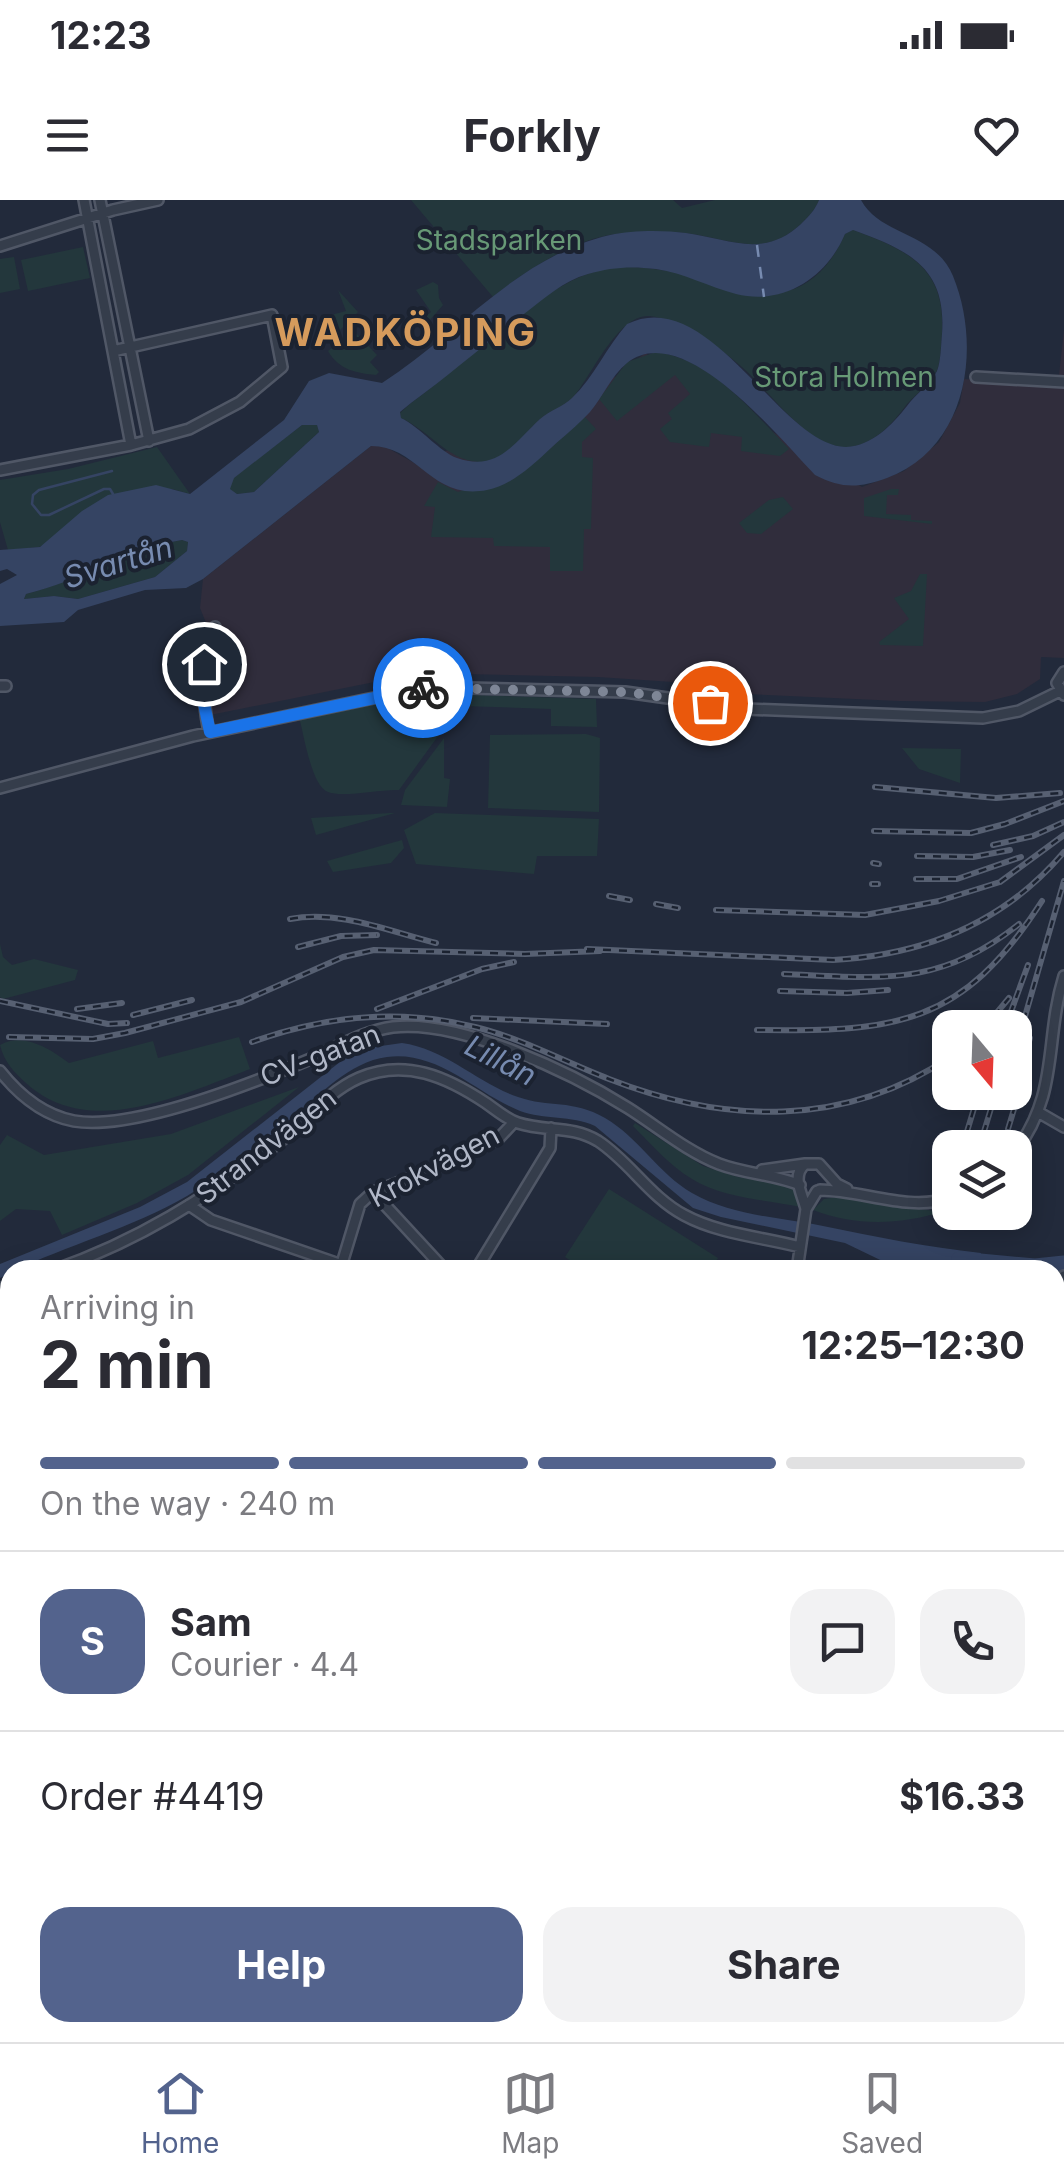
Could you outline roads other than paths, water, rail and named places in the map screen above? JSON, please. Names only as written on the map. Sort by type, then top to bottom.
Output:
[{"type":"street","points":[[84,200],[132,445]]},
{"type":"street","points":[[100,200],[149,441]]},
{"type":"street","points":[[0,246],[158,200]]},
{"type":"street","points":[[0,470],[132,445],[202,423],[240,402],[280,371],[281,356],[272,315],[113,351]]},
{"type":"street","points":[[976,377],[1064,382]]},
{"type":"street","points":[[210,732],[204,704],[205,644],[215,627]]},
{"type":"street","points":[[0,788],[210,732],[426,687],[625,692],[746,709],[983,718],[1019,711],[1062,693],[1058,680],[1064,672]]},
{"type":"street","points":[[1028,1130],[1050,1075],[1057,1004],[1064,976]]},
{"type":"street","name":"CV-gatan","points":[[0,1071],[24,1096],[47,1112],[77,1121],[103,1122],[150,1113],[243,1085],[371,1032],[422,1027],[469,1036],[528,1058],[624,1105],[688,1148],[720,1164],[800,1186]]},
{"type":"street","name":"Strandvägen","points":[[86,1260],[208,1195],[292,1132],[338,1090],[359,1078],[404,1068],[437,1076],[514,1122],[574,1130],[599,1142],[683,1215],[710,1226],[801,1242]]},
{"type":"street","points":[[1038,1112],[1064,1126]]},
{"type":"street","name":"Krokvägen","points":[[343,1260],[360,1204],[372,1192],[432,1170],[499,1138],[514,1122]]},
{"type":"street","points":[[482,1260],[550,1148],[551,1128]]},
{"type":"street","points":[[798,1260],[806,1209],[797,1175],[805,1164],[819,1164],[850,1190]]},
{"type":"street","name":"CV-gatan","points":[[749,1171],[805,1164]]},
{"type":"street","points":[[806,1209],[826,1182],[826,1172]]},
{"type":"street","points":[[800,1186],[850,1190],[906,1202],[932,1202]]},
{"type":"street","points":[[372,1192],[436,1260]]},
{"type":"street","points":[[189,1205],[211,1220],[322,1260]]},
{"type":"water","points":[[819,200],[861,200],[881,221],[934,251],[953,276],[966,333],[961,392],[951,420],[936,444],[914,464],[868,484],[834,483],[815,475],[729,388],[675,356],[650,353],[627,363],[581,422],[529,467],[496,487],[468,491],[452,488],[402,454],[371,446],[203,579],[186,588],[145,590],[78,610],[64,622],[0,626],[0,584],[17,575],[7,569],[0,571],[0,550],[40,547],[82,511],[108,495],[156,485],[190,494],[284,420],[309,381],[329,373],[382,383],[517,278],[577,245],[610,235],[648,231],[760,244],[787,235],[804,221]],"holes":[[[853,230],[891,245],[920,264],[931,277],[942,311],[937,371],[888,427],[864,443],[846,447],[821,440],[796,422],[716,345],[687,326],[658,318],[627,324],[572,398],[494,458],[457,458],[401,418],[400,412],[411,403],[547,296],[579,277],[613,269],[647,268],[736,294],[771,296],[802,285],[815,275],[845,234]],[[302,425],[317,425],[319,432],[254,492],[237,494],[230,489],[234,478]],[[188,542],[187,551],[155,577],[78,599],[24,599],[26,594],[161,545]]]},
{"type":"water","points":[[402,1043],[418,1046],[518,1097],[593,1112],[628,1135],[680,1185],[723,1207],[981,1253],[978,1260],[880,1260],[845,1243],[693,1208],[595,1126],[520,1111],[423,1060],[387,1057],[348,1072],[241,1159],[165,1208],[39,1260],[10,1260],[140,1207],[187,1182],[345,1058],[367,1048]]},
{"type":"waterway","points":[[112,471],[39,490],[33,495],[32,504],[41,515],[49,515],[104,489],[113,494]]},
{"type":"waterway","name":"Lillån","points":[[959,1259],[970,1260]]},
{"type":"railway","points":[[875,787],[996,798],[1060,793]]},
{"type":"railway","points":[[874,831],[971,833],[1064,801]]},
{"type":"railway","points":[[993,845],[1033,836],[1064,822]]},
{"type":"railway","points":[[716,910],[865,915],[939,901],[1000,882],[1064,835]]},
{"type":"railway","points":[[917,856],[973,857],[1010,850]]},
{"type":"railway","points":[[587,949],[833,960],[899,951],[960,931],[989,916],[1041,877],[1064,852]]},
{"type":"railway","points":[[916,879],[957,879],[1021,857]]},
{"type":"railway","points":[[873,863],[879,864]]},
{"type":"railway","points":[[1027,1010],[1064,881]]},
{"type":"railway","points":[[872,884],[878,884]]},
{"type":"railway","points":[[609,896],[630,900]]},
{"type":"railway","points":[[757,1030],[849,1028],[922,1013],[953,997],[983,974],[1012,943],[1042,901]]},
{"type":"railway","points":[[656,904],[678,908]]},
{"type":"railway","points":[[290,919],[346,919],[436,943]]},
{"type":"railway","points":[[784,974],[879,977],[935,969],[990,945],[1019,924]]},
{"type":"railway","points":[[298,947],[341,936],[377,935]]},
{"type":"railway","points":[[9,1037],[93,1039],[125,1033],[241,1002],[343,957],[374,950],[525,954],[600,951]]},
{"type":"railway","points":[[377,1009],[482,969],[514,962]]},
{"type":"railway","points":[[1012,1010],[1028,965]]},
{"type":"railway","points":[[780,991],[888,990]]},
{"type":"railway","points":[[999,1010],[1009,998]]},
{"type":"railway","points":[[133,1015],[192,1000]]},
{"type":"railway","points":[[0,1001],[108,1024],[127,1023]]},
{"type":"railway","points":[[77,1009],[122,1003]]},
{"type":"railway","points":[[252,1042],[334,1021],[390,1017],[447,1021],[509,1037],[652,1094],[740,1111],[826,1107],[869,1097],[932,1067]]},
{"type":"railway","points":[[473,1018],[607,1024]]},
{"type":"railway","points":[[967,1130],[974,1110]]},
{"type":"railway","points":[[984,1130],[991,1110]]},
{"type":"railway","points":[[1008,1129],[1014,1110]]},
{"type":"district","name":"WADKÖPING","points":[[406,332]]},
{"type":"park label","name":"Stadsparken","points":[[499,240]]},
{"type":"park label","name":"Stora Holmen","points":[[844,377]]},
{"type":"water label","name":"Svartån","points":[[118,562]]}]
